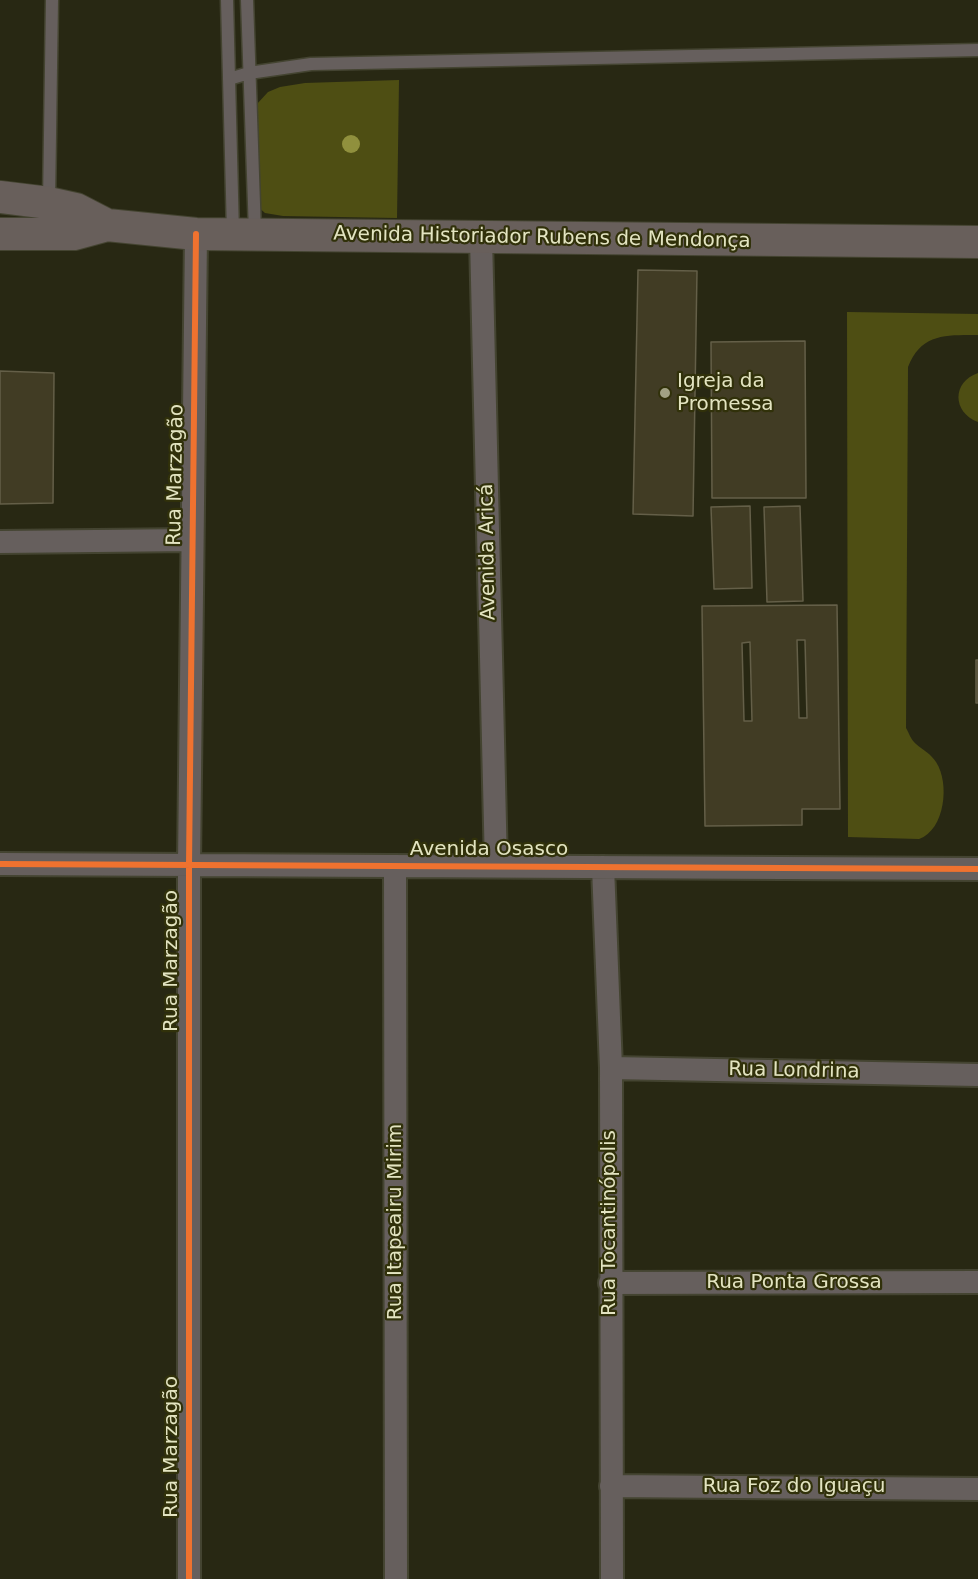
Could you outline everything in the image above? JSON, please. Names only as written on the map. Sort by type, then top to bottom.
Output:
[{"type":"main road","name":"Avenida Historiador Rubens de Mendonça","points":[[0,197],[50,203],[76,209],[107,225]]},
{"type":"main road","name":"Avenida Historiador Rubens de Mendonça","points":[[0,234],[74,234],[107,225],[196,234],[244,235],[978,242]]},
{"type":"street","name":"Rua Marzagão","points":[[189,1579],[189,865],[196,234]]},
{"type":"street","name":"Avenida Aricá","points":[[481,238],[496,866]]},
{"type":"street","points":[[0,542],[192,540]]},
{"type":"street","name":"Avenida Osasco","points":[[0,864],[978,869]]},
{"type":"street","name":"Rua Itapeairu Mirim","points":[[395,866],[396,1579]]},
{"type":"street","name":"Rua Tocantinópolis","points":[[603,867],[611,1068],[612,1579]]},
{"type":"street","name":"Rua Londrina","points":[[611,1068],[978,1075]]},
{"type":"street","name":"Rua Ponta Grossa","points":[[610,1283],[978,1282]]},
{"type":"street","name":"Rua Foz do Iguaçu","points":[[611,1486],[978,1489]]},
{"type":"lane","points":[[50,203],[52,0]]},
{"type":"lane","points":[[227,0],[229,79],[244,235]]},
{"type":"lane","points":[[244,235],[249,73],[247,0]]},
{"type":"lane","points":[[229,79],[249,73],[311,64],[978,50]]},
{"type":"shaded area","points":[[399,80],[397,218],[283,216],[265,213],[257,206],[257,104],[268,92],[280,87],[305,83]]},
{"type":"shaded area","points":[[847,312],[978,314],[978,335],[936,338],[920,348],[908,367],[906,728],[914,742],[936,762],[944,793],[935,826],[919,839],[848,837]]},
{"type":"shaded area","points":[[978,373],[978,422],[963,411],[958,397],[963,383]]},
{"type":"building","name":"Igreja da Promessa","points":[[638,270],[697,271],[693,516],[633,514]]},
{"type":"building","points":[[805,341],[806,498],[712,498],[711,342]]},
{"type":"building","points":[[0,371],[54,373],[53,503],[0,504]]},
{"type":"building","points":[[750,506],[752,588],[714,589],[711,507]]},
{"type":"building","points":[[800,506],[803,601],[767,602],[764,507]]},
{"type":"building","points":[[837,605],[840,809],[802,809],[802,825],[705,826],[702,606]],"holes":[[[797,640],[805,640],[807,718],[799,718]],[[750,642],[752,721],[744,721],[742,643]]]},
{"type":"building","points":[[976,660],[978,660],[978,703],[976,703]]},
{"type":"cycle path","points":[[189,1579],[189,865],[196,234]]},
{"type":"cycle path","points":[[0,864],[978,869]]},
{"type":"place","name":"Igreja da Promessa","points":[[665,393]]}]
